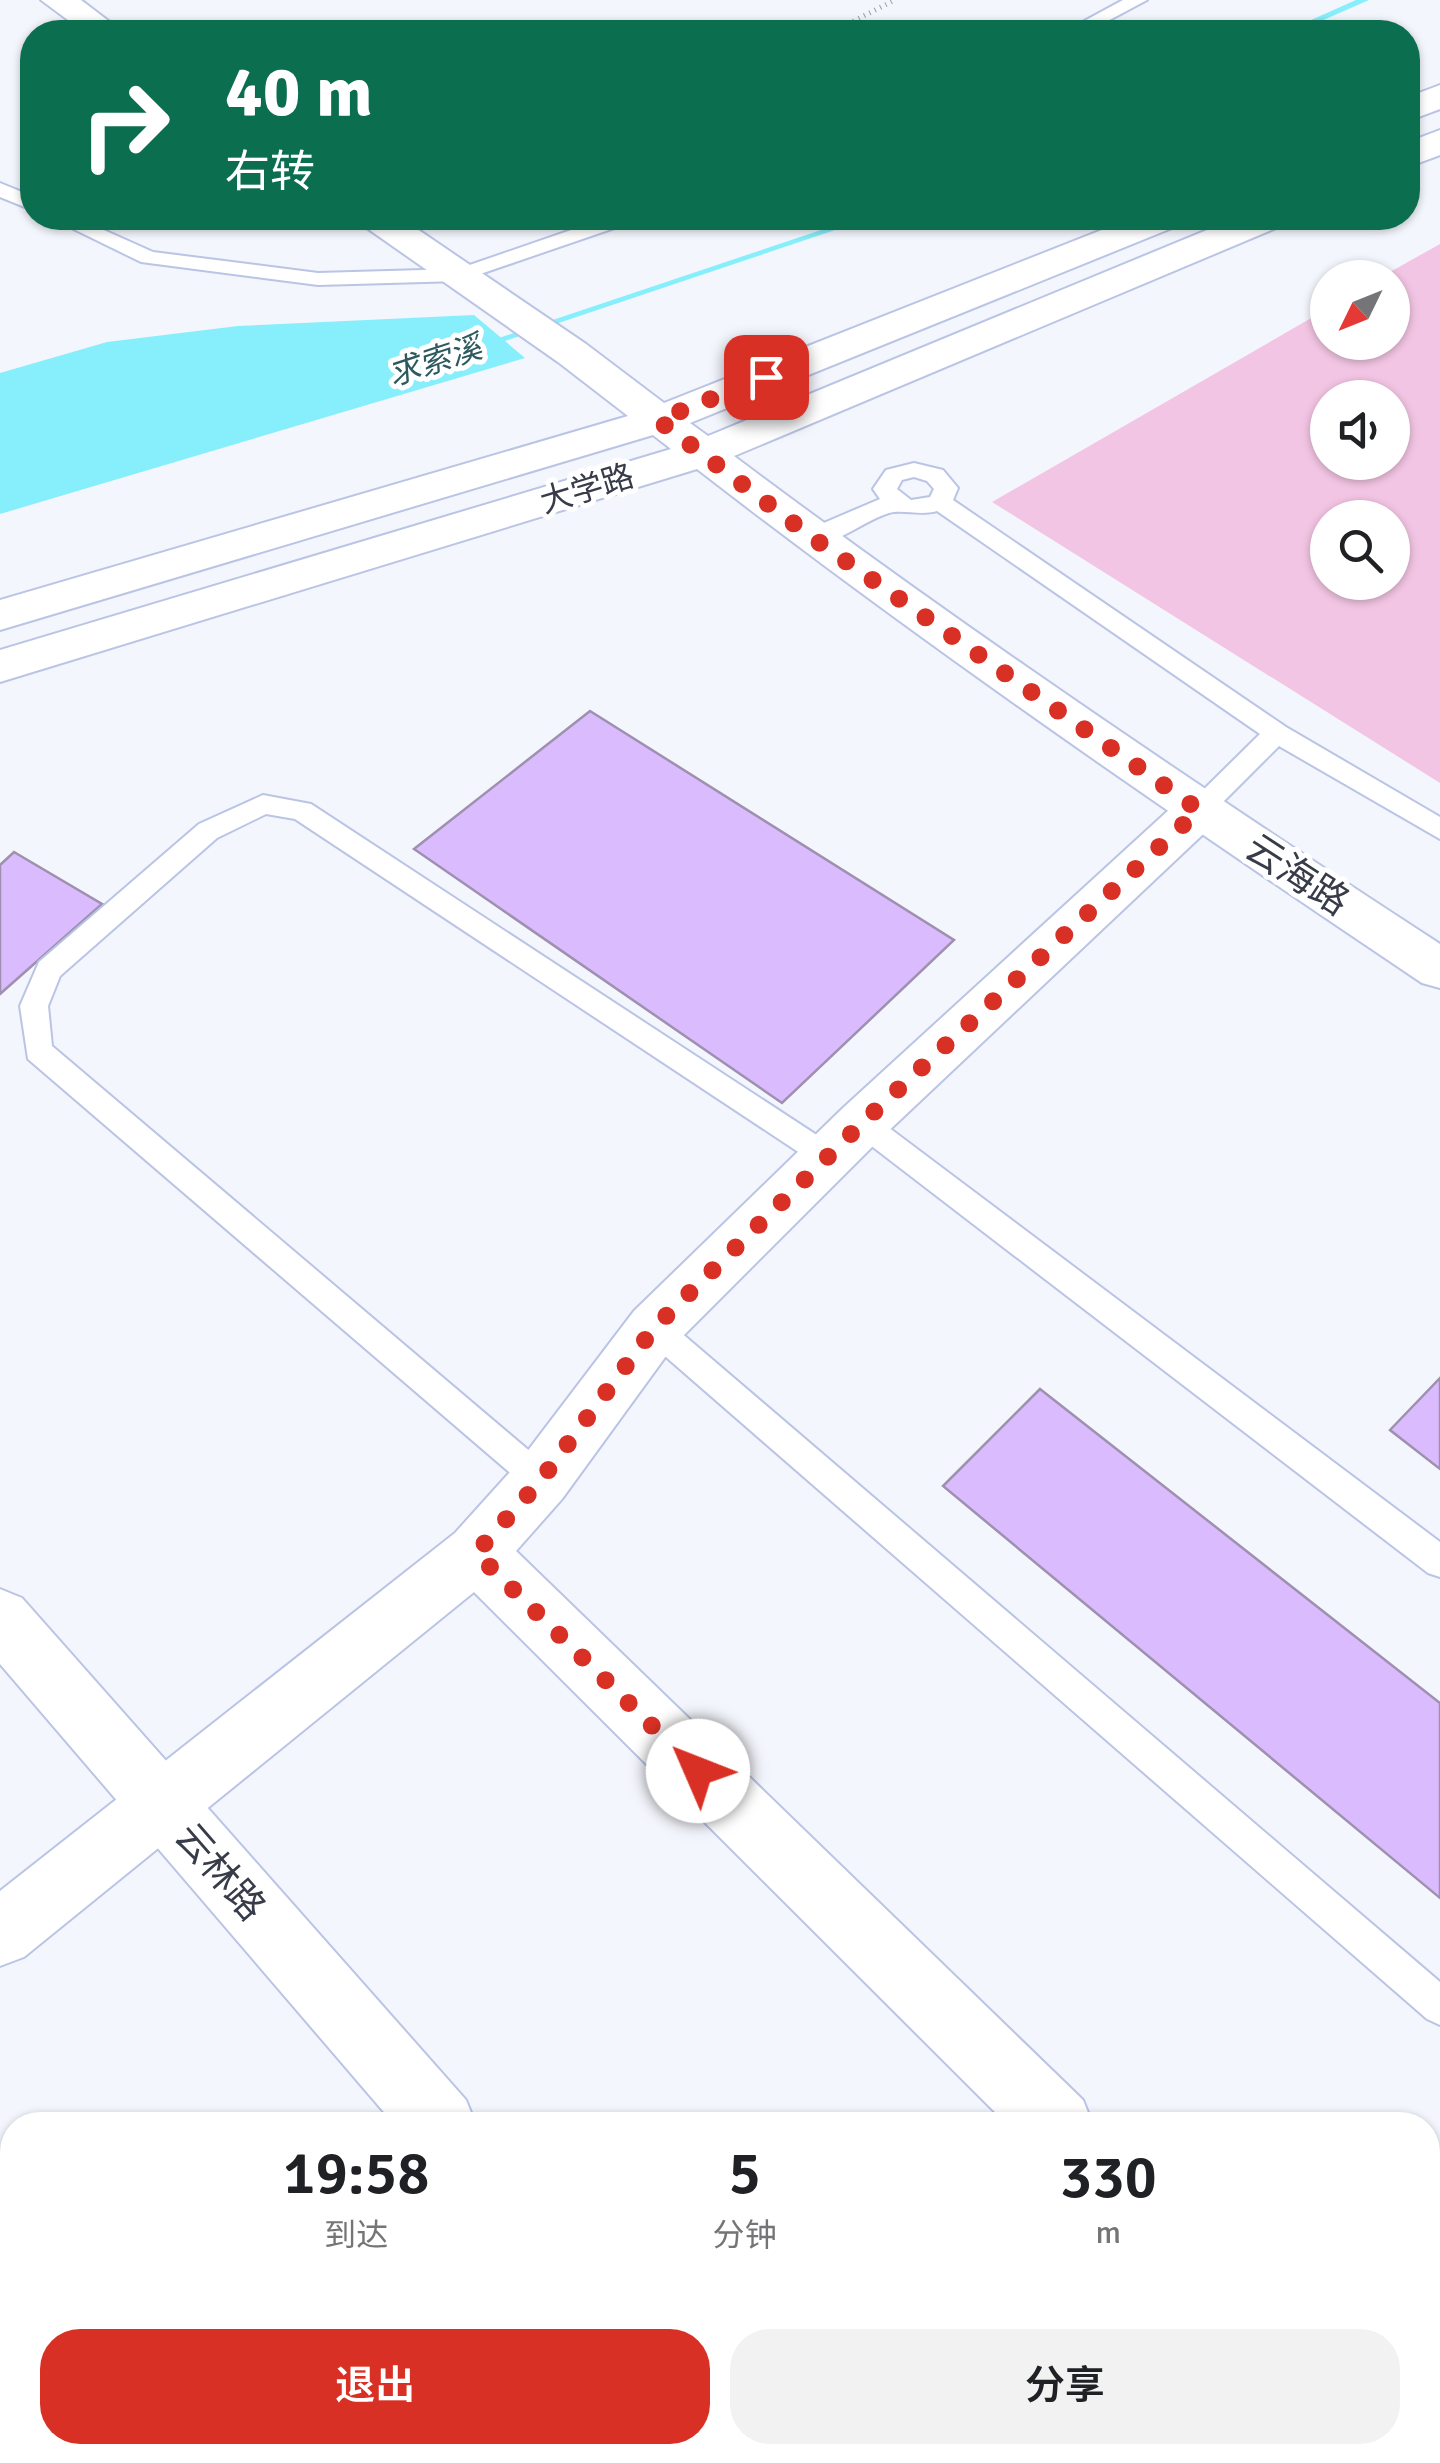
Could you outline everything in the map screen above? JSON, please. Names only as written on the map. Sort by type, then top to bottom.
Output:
[{"type":"street","points":[[58,0],[88,20]]},
{"type":"street","name":"云海路","points":[[394,230],[572,353],[813,538],[1199,810],[1440,969]]},
{"type":"street","name":"大学路","points":[[0,616],[658,420],[1134,230]]},
{"type":"street","name":"大学路","points":[[0,666],[702,454],[1239,230]]},
{"type":"street","points":[[0,1933],[159,1802],[476,1553],[541,1480],[654,1328],[845,1140],[1199,810]]},
{"type":"street","points":[[476,1553],[1045,2112]]},
{"type":"street","name":"云林路","points":[[8,1645],[159,1802],[430,2112]]},
{"type":"lane","points":[[1098,20],[1138,0]]},
{"type":"lane","points":[[87,230],[148,258],[318,278],[460,275],[590,230]]},
{"type":"lane","points":[[914,470],[935,475],[946,488],[940,502],[926,508],[908,508],[893,502],[885,488],[894,476],[914,470]]},
{"type":"lane","points":[[813,538],[893,502]]},
{"type":"lane","points":[[940,502],[1277,733],[1440,828]]},
{"type":"lane","points":[[1199,810],[1277,733]]},
{"type":"lane","points":[[541,1480],[38,1051],[34,1006],[49,970],[208,831],[263,804],[302,810],[845,1140],[1440,1562]]},
{"type":"lane","points":[[654,1328],[1440,2006]]},
{"type":"path","points":[[855,20],[894,0]]},
{"type":"shaded area","points":[[1440,244],[1440,783],[992,502],[1310,319],[1310,360],[1410,360],[1410,261]]},
{"type":"water","points":[[474,315],[525,358],[0,514],[0,373],[107,342],[238,326]]},
{"type":"building","points":[[590,711],[954,940],[782,1103],[414,849]]},
{"type":"building","points":[[14,852],[102,904],[0,994],[0,865]]},
{"type":"building","points":[[1440,1378],[1440,1469],[1390,1430]]},
{"type":"building","points":[[1040,1389],[1440,1703],[1440,1898],[943,1486]]},
{"type":"waterway","name":"求索溪","points":[[1317,20],[1364,0]]},
{"type":"waterway","name":"求索溪","points":[[486,344],[830,230]]},
{"type":"route","points":[[698,1771],[476,1553],[541,1480],[654,1328],[862,1123],[1199,810],[813,538],[658,420],[766,377]]}]
